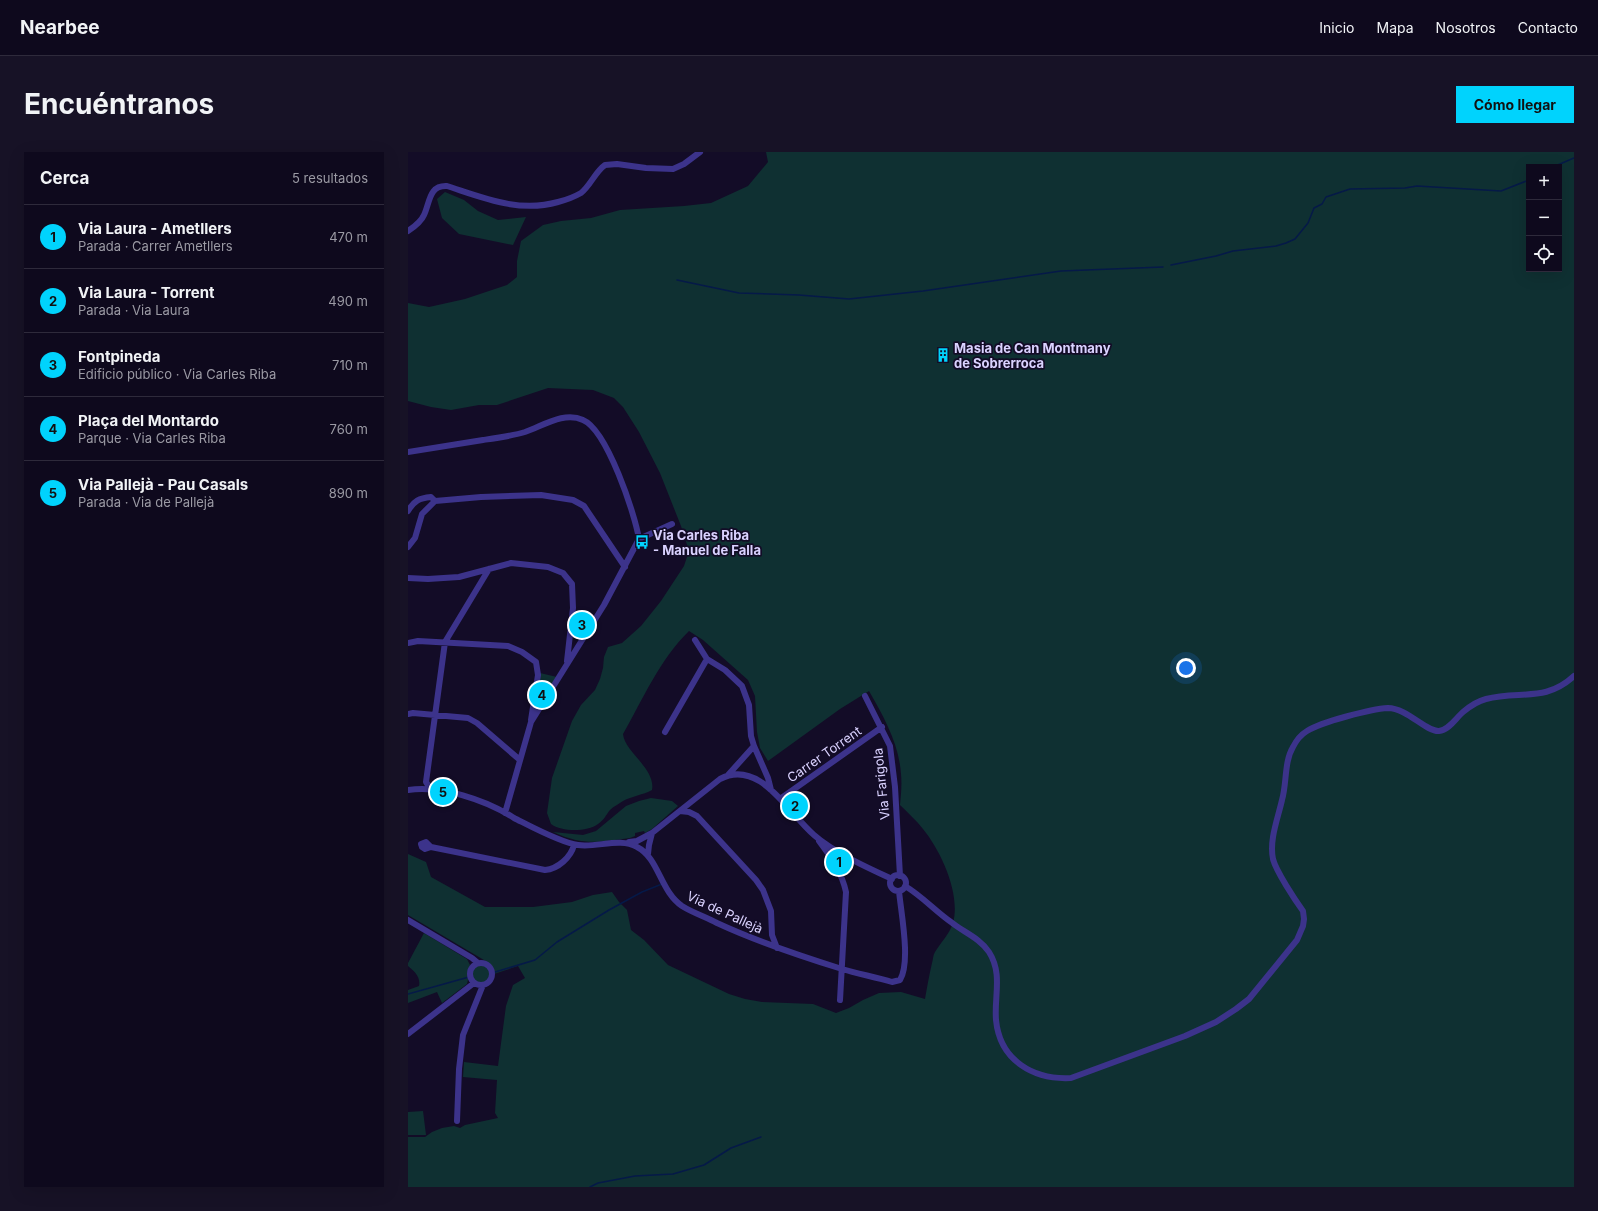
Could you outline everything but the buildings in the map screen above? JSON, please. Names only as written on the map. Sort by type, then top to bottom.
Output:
[{"type":"street","points":[[408,231],[416,226],[424,216],[432,192],[436,188],[442,186],[447,186],[514,206],[541,205],[566,199],[580,193],[605,165],[617,164],[646,168],[673,169],[684,164],[700,152]]},
{"type":"street","points":[[408,452],[507,436],[524,432],[556,420],[570,418],[582,419],[589,424],[609,453],[627,495],[637,525],[639,539],[604,605],[531,722]]},
{"type":"street","points":[[408,547],[415,538],[422,514],[435,501],[481,497],[541,495],[573,500],[584,506],[625,567]]},
{"type":"street","points":[[408,511],[413,502],[422,498],[431,497],[435,501]]},
{"type":"street","points":[[639,539],[672,524]]},
{"type":"street","points":[[408,578],[428,579],[459,577],[511,563],[548,567],[563,573],[572,584],[573,608],[567,664]]},
{"type":"street","points":[[430,788],[426,782],[445,642],[488,569]]},
{"type":"street","points":[[695,640],[707,659],[724,670],[742,686],[749,705],[751,736],[768,778],[771,790]]},
{"type":"street","points":[[408,643],[418,641],[508,646],[522,652],[536,662],[538,675],[531,722],[505,813]]},
{"type":"street","points":[[665,732],[707,659]]},
{"type":"street","points":[[905,886],[958,928],[982,943],[989,952],[994,962],[998,982],[996,1019],[998,1032],[1003,1044],[1016,1062],[1026,1070],[1043,1077],[1057,1079],[1071,1078],[1185,1036],[1216,1022],[1249,999],[1297,940],[1303,926],[1304,919],[1302,911],[1277,869],[1273,859],[1272,845],[1285,787],[1289,756],[1293,746],[1305,732],[1320,725],[1371,711],[1389,708],[1408,715],[1432,730],[1438,731],[1447,727],[1463,712],[1478,702],[1494,698],[1552,691],[1574,676]]},
{"type":"street","name":"Via Farigola","points":[[865,696],[890,746],[895,787],[900,876]]},
{"type":"street","points":[[408,714],[413,713],[468,718],[477,723],[520,760]]},
{"type":"street","name":"Carrer Torrent","points":[[780,799],[882,728]]},
{"type":"street","points":[[408,790],[430,788],[457,794],[505,813],[574,845],[590,846],[637,841],[652,833],[720,779],[728,775],[754,746]]},
{"type":"street","points":[[728,775],[746,774],[761,781],[814,835],[838,869],[844,882],[846,892],[843,969],[840,1000]]},
{"type":"street","points":[[696,798],[695,810],[697,816]]},
{"type":"street","points":[[680,812],[689,812],[697,816],[748,871],[763,890],[771,911],[772,935],[776,948]]},
{"type":"street","points":[[627,842],[648,854],[652,833]]},
{"type":"street","points":[[814,835],[841,852],[892,879]]},
{"type":"street","points":[[431,847],[545,870],[555,868],[570,855],[574,845]]},
{"type":"street","name":"Via de Pallejà","points":[[648,854],[668,892],[680,905],[735,931],[776,948],[843,969],[892,982],[900,980],[904,970],[905,948],[899,891]]},
{"type":"street","points":[[896,876],[900,876],[905,880],[905,886],[899,891],[892,888],[890,883],[896,876]]},
{"type":"street","points":[[408,920],[478,963],[487,964],[492,971],[491,979],[483,985],[462,1035],[457,1121]]},
{"type":"street","points":[[759,940],[772,935]]},
{"type":"street","points":[[478,963],[471,968],[470,977],[474,983],[483,985]]},
{"type":"street","points":[[408,1034],[474,983]]},
{"type":"green space","points":[[766,152],[1574,152],[1574,1187],[408,1187],[408,1137],[425,1137],[442,1128],[454,1126],[460,1128],[465,1125],[498,1118],[495,1113],[497,1080],[463,1077],[464,1062],[498,1066],[506,1006],[513,985],[525,978],[518,966],[494,974],[494,969],[489,963],[408,915],[408,854],[426,862],[431,877],[485,907],[533,907],[572,902],[593,895],[612,892],[627,910],[631,930],[644,940],[668,965],[729,994],[745,999],[762,1002],[813,1004],[836,1013],[879,993],[901,992],[925,999],[934,955],[953,923],[955,912],[954,899],[948,873],[930,838],[918,823],[900,805],[900,763],[890,731],[869,691],[840,709],[768,761],[760,748],[757,732],[755,696],[748,680],[703,640],[689,631],[669,654],[645,693],[623,734],[629,747],[649,775],[652,782],[652,790],[623,801],[610,810],[602,821],[593,827],[581,830],[568,830],[551,824],[547,813],[552,778],[572,721],[581,705],[595,690],[600,679],[604,657],[608,647],[622,643],[641,626],[661,601],[684,566],[689,551],[681,526],[660,473],[639,432],[623,407],[614,398],[593,390],[548,388],[497,405],[479,405],[451,410],[408,401],[408,303],[429,307],[465,299],[507,285],[517,277],[517,261],[521,241],[543,225],[561,221],[591,218],[620,210],[711,203],[748,186],[768,162]]},
{"type":"green space","points":[[445,192],[464,200],[478,211],[498,220],[526,217],[513,245],[459,234],[442,218],[437,199]]},
{"type":"green space","points":[[540,673],[557,677],[536,708]]},
{"type":"green space","points":[[651,798],[672,801],[678,806],[652,829],[645,833],[644,831],[635,833],[635,836],[630,838],[591,842],[574,839],[553,832],[583,835],[596,831],[626,806]]},
{"type":"green space","points":[[424,933],[467,959],[470,965],[467,984],[442,1003],[437,992],[408,1003],[408,990],[419,986],[419,980],[415,972],[408,966],[408,963]]},
{"type":"green space","points":[[481,965],[487,968],[490,974],[487,980],[481,983],[475,980],[472,974],[475,968]]},
{"type":"green space","points":[[423,1111],[426,1135],[408,1135],[408,1112]]},
{"type":"waterway","points":[[1560,164],[1574,158]]},
{"type":"waterway","points":[[1171,265],[1233,251],[1276,246],[1286,243],[1295,239],[1308,223],[1314,208],[1322,204],[1326,197],[1350,189],[1405,188],[1417,186],[1501,191],[1526,181]]},
{"type":"waterway","points":[[677,280],[739,293],[799,295],[849,299],[923,291],[1061,271],[1163,267]]},
{"type":"waterway","points":[[495,972],[535,960],[557,942],[609,910],[642,892],[662,884]]},
{"type":"waterway","points":[[408,994],[469,977]]},
{"type":"waterway","points":[[590,1187],[598,1183],[635,1176],[673,1174],[704,1165],[731,1148],[761,1137]]},
{"type":"place","name":"Masia de Can Montmany de Sobrerroca","points":[[943,355]]},
{"type":"place","name":"Via Carles Riba - Manuel de Falla","points":[[642,542]]},
{"type":"place","name":"Fontpineda","points":[[582,625]]},
{"type":"place","name":"Plaça del Montardo","points":[[542,695]]},
{"type":"place","name":"Via Pallejà - Pau Casals","points":[[443,792]]},
{"type":"place","name":"Via Laura - Torrent","points":[[795,806]]},
{"type":"place","name":"Via Laura - Ametllers","points":[[839,862]]}]
